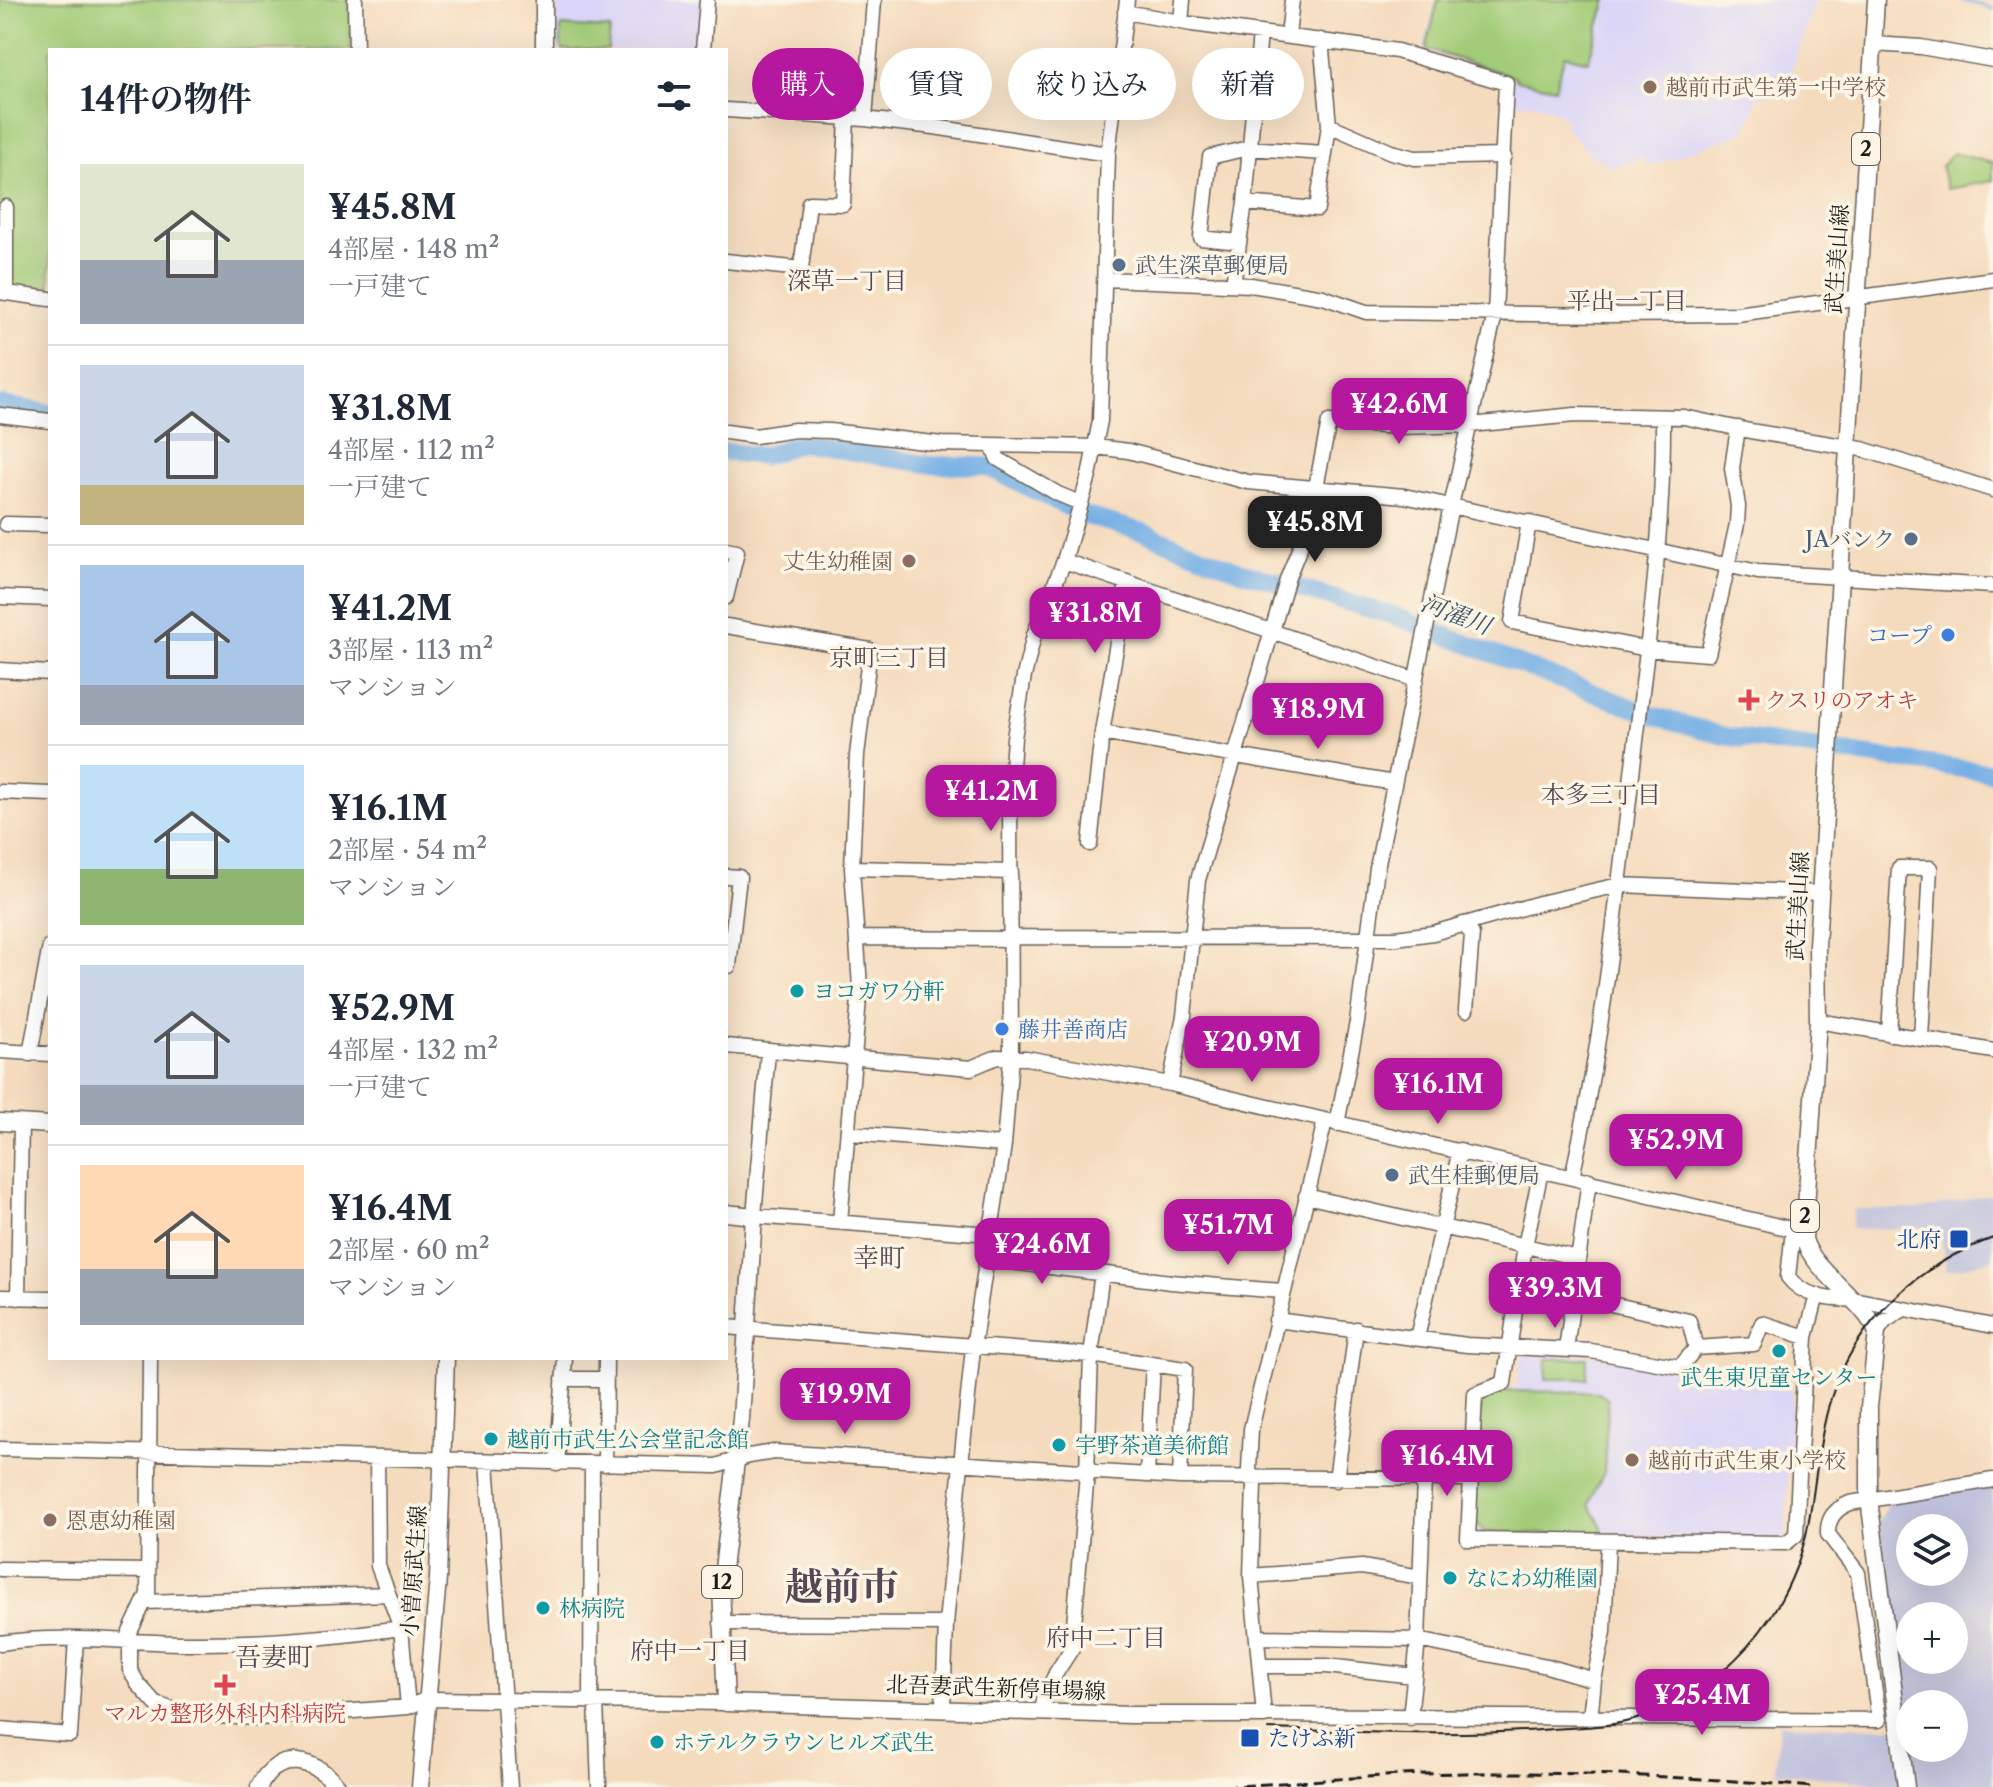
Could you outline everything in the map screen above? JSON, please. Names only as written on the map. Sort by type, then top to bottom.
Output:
[{"type":"main road","points":[[544,0],[544,48]]},
{"type":"main road","name":"武生美山線","points":[[1799,1231],[1818,1021],[1816,968],[1820,893],[1876,0]]},
{"type":"main road","points":[[0,1122],[48,1125]]},
{"type":"main road","points":[[728,1213],[754,1216]]},
{"type":"main road","name":"12","points":[[726,1703],[721,1586],[747,1330],[754,1216]]},
{"type":"main road","name":"2","points":[[1799,1231],[1810,1252],[1853,1299],[1877,1332]]},
{"type":"main road","points":[[1877,1332],[1869,1407],[1870,1506],[1906,1787]]},
{"type":"main road","name":"小曽原武生線","points":[[420,1787],[438,1578],[446,1360]]},
{"type":"main road","name":"北吾妻武生新停車場線","points":[[726,1703],[1264,1715]]},
{"type":"main road","points":[[259,1787],[273,1768],[294,1761],[319,1770],[338,1787]]},
{"type":"street","points":[[355,0],[356,48]]},
{"type":"street","points":[[703,48],[707,0]]},
{"type":"street","points":[[874,0],[865,119],[1108,154]]},
{"type":"street","points":[[1181,22],[1183,0]]},
{"type":"street","points":[[1288,36],[1292,0]]},
{"type":"street","points":[[943,1707],[946,1624],[973,1348],[1004,1145],[1011,1057],[1011,766],[1021,690],[1034,635],[1064,561],[1096,447],[1100,421],[1108,154],[1126,6],[1181,22],[1397,51],[1506,83],[1495,314],[1451,506],[1394,783],[1372,897],[1357,1022],[1331,1122],[1306,1196],[1251,1429],[1249,1470],[1254,1479],[1251,1576],[1264,1715],[1879,1720],[1858,1573],[1828,1534],[1829,1520],[1845,1505],[1870,1506],[1993,1480]]},
{"type":"street","points":[[1233,284],[1245,203],[1260,33]]},
{"type":"street","points":[[1245,203],[1317,209],[1329,125],[1321,40]]},
{"type":"street","points":[[1873,44],[1921,47],[1993,60]]},
{"type":"street","points":[[728,110],[752,112]]},
{"type":"street","points":[[728,261],[801,269],[809,203],[843,204],[847,120]]},
{"type":"street","points":[[1329,125],[1391,152],[1415,158],[1504,156]]},
{"type":"street","points":[[1239,242],[1201,238],[1210,157],[1248,148],[1324,153]]},
{"type":"street","points":[[6,207],[3,293],[48,299]]},
{"type":"street","points":[[1105,279],[1233,284],[1323,297],[1366,312],[1495,314],[1737,314],[1993,279]]},
{"type":"street","points":[[0,415],[48,421]]},
{"type":"street","points":[[1170,1084],[1184,1016],[1198,880],[1288,577],[1308,527],[1329,422],[1398,427],[1470,425],[1575,415],[1684,417],[1849,446],[1993,490]]},
{"type":"street","points":[[1572,1177],[1592,1089],[1619,885],[1663,484],[1663,417]]},
{"type":"street","points":[[1529,522],[1512,622],[1647,649],[1708,654],[1737,515],[1737,491],[1732,468],[1738,428]]},
{"type":"street","points":[[728,432],[755,436],[795,430],[830,431],[942,444],[1096,447],[1128,451],[1248,482],[1404,496],[1758,572],[1993,586]]},
{"type":"street","points":[[992,446],[998,459],[1058,494],[1080,503]]},
{"type":"street","points":[[6,524],[48,525]]},
{"type":"street","points":[[728,550],[737,552],[728,589]]},
{"type":"street","points":[[1064,561],[1416,680]]},
{"type":"street","points":[[1090,844],[1102,733],[1127,582]]},
{"type":"street","points":[[0,597],[48,599]]},
{"type":"street","points":[[728,626],[870,650],[856,770],[852,868],[860,987],[840,1222]]},
{"type":"street","points":[[0,670],[48,673]]},
{"type":"street","points":[[1102,733],[1394,783]]},
{"type":"street","points":[[0,792],[48,794]]},
{"type":"street","points":[[852,868],[1011,872]]},
{"type":"street","points":[[1889,1034],[1899,868],[1930,868],[1921,1039]]},
{"type":"street","points":[[728,876],[739,877],[728,966]]},
{"type":"street","points":[[858,938],[1369,938],[1433,933],[1619,885],[1820,893]]},
{"type":"street","points":[[1463,924],[1472,934],[1466,1010]]},
{"type":"street","points":[[30,1054],[48,957]]},
{"type":"street","points":[[1818,1021],[1993,1051]]},
{"type":"street","points":[[728,1046],[971,1068],[997,1057],[1011,1057],[1068,1064],[1170,1084],[1799,1231],[1788,1277],[1796,1287],[1840,1300],[1853,1299],[1993,1326]]},
{"type":"street","points":[[0,1051],[48,1054]]},
{"type":"street","points":[[768,1051],[754,1216],[990,1234]]},
{"type":"street","points":[[18,1298],[21,1123]]},
{"type":"street","points":[[849,1133],[1004,1145]]},
{"type":"street","points":[[1417,1338],[1460,1150]]},
{"type":"street","points":[[1541,1171],[1525,1246],[1504,1383],[1475,1394],[1468,1539],[1786,1543],[1796,1535],[1806,1337],[1817,1295]]},
{"type":"street","points":[[1566,1350],[1589,1180]]},
{"type":"street","points":[[1306,1196],[1578,1258]]},
{"type":"street","points":[[986,1259],[1282,1291]]},
{"type":"street","points":[[1042,1711],[1056,1673],[1072,1648],[1087,1473],[1091,1355],[1102,1273]]},
{"type":"street","points":[[1519,1284],[1689,1321],[1696,1348]]},
{"type":"street","points":[[0,1297],[48,1298]]},
{"type":"street","points":[[1877,1332],[1885,1321],[1902,1310]]},
{"type":"street","points":[[1276,1320],[1508,1348],[1591,1351],[1680,1367],[1696,1348],[1754,1344],[1762,1323],[1806,1337]]},
{"type":"street","points":[[728,1327],[1091,1355],[1185,1369],[1180,1477]]},
{"type":"street","points":[[1336,1480],[1356,1329]]},
{"type":"street","points":[[146,1602],[150,1360]]},
{"type":"street","points":[[557,1464],[565,1360]]},
{"type":"street","points":[[599,1787],[594,1702],[598,1464],[606,1360]]},
{"type":"street","points":[[1147,1475],[1153,1364]]},
{"type":"street","points":[[563,1379],[605,1379]]},
{"type":"street","points":[[0,1449],[716,1466],[758,1453],[774,1452],[1180,1477],[1470,1479]]},
{"type":"street","points":[[377,1458],[378,1566],[401,1628],[408,1707]]},
{"type":"street","points":[[487,1462],[510,1787]]},
{"type":"street","points":[[1410,1718],[1418,1640],[1424,1479]]},
{"type":"street","points":[[1590,1719],[1604,1632],[1608,1542]]},
{"type":"street","points":[[1251,1576],[1362,1567],[1420,1577]]},
{"type":"street","points":[[0,1569],[148,1571]]},
{"type":"street","points":[[388,1594],[146,1602],[139,1608],[133,1622],[130,1670],[156,1704],[218,1716],[258,1718],[408,1707],[427,1699],[726,1703]]},
{"type":"street","points":[[721,1623],[946,1624]]},
{"type":"street","points":[[0,1643],[76,1639],[130,1642],[282,1641],[401,1628]]},
{"type":"street","points":[[1257,1637],[1418,1640],[1547,1666],[1594,1680]]},
{"type":"street","points":[[0,1729],[70,1735],[76,1639]]},
{"type":"street","points":[[1260,1666],[1327,1666],[1414,1676]]},
{"type":"shaded area","points":[[556,0],[704,0],[700,48],[557,48]]},
{"type":"shaded area","name":"越前市武生第一中学校","points":[[1436,0],[1816,0],[1782,96],[1758,96],[1746,131],[1651,166],[1642,157],[1612,167],[1590,154],[1565,127],[1566,119],[1559,114],[1537,104],[1513,102],[1514,79],[1423,50]]},
{"type":"shaded area","points":[[1993,1194],[1993,1259],[1946,1271],[1940,1228],[1851,1229],[1853,1209],[1922,1209]]},
{"type":"shaded area","name":"越前市武生東小学校","points":[[1525,1354],[1595,1355],[1792,1391],[1785,1539],[1481,1533],[1472,1521],[1479,1399],[1515,1388],[1521,1358]]},
{"type":"shaded area","points":[[1993,1484],[1993,1787],[1905,1787],[1775,1772],[1779,1724],[1896,1728],[1896,1762],[1968,1762],[1968,1690],[1903,1690],[1901,1674],[1968,1674],[1968,1602],[1896,1602],[1896,1642],[1878,1523],[1891,1500]]},
{"type":"green space","points":[[0,0],[350,0],[351,48],[48,48],[48,294],[0,288]]},
{"type":"green space","points":[[1438,0],[1607,0],[1588,61],[1565,55],[1555,88],[1516,80],[1516,77],[1426,49]]},
{"type":"green space","points":[[561,26],[610,29],[608,48],[561,48]]},
{"type":"green space","points":[[1953,153],[1993,163],[1993,181],[1947,189],[1941,166]]},
{"type":"green space","points":[[1587,1358],[1587,1379],[1546,1379],[1547,1359]]},
{"type":"green space","points":[[1504,1391],[1599,1392],[1608,1400],[1604,1473],[1589,1505],[1602,1526],[1602,1532],[1598,1535],[1484,1532],[1474,1519],[1481,1400]]},
{"type":"waterway","points":[[1962,0],[1993,9]]},
{"type":"waterway","name":"河濯川","points":[[0,405],[48,413]]},
{"type":"waterway","name":"河濯川","points":[[728,452],[764,456],[801,443],[931,465],[985,466],[1083,515],[1143,532],[1240,571],[1394,616],[1649,714],[1724,736],[1993,773]]},
{"type":"tram line","points":[[1268,1729],[1446,1733],[1598,1726],[1643,1717],[1700,1688],[1725,1669],[1767,1622],[1797,1566],[1806,1535],[1831,1398],[1856,1344],[1893,1299],[1915,1280],[1965,1249],[1993,1238]]},
{"type":"railway","points":[[1223,1787],[1466,1773],[1639,1776],[1812,1787]]},
{"type":"place","name":"越前市武生第一中学校","points":[[1650,87]]},
{"type":"place","name":"武生深草郵便局","points":[[1119,265]]},
{"type":"place","name":"JAバンク","points":[[1911,539]]},
{"type":"place","name":"丈生幼稚園","points":[[909,561]]},
{"type":"place","name":"コープ","points":[[1948,635]]},
{"type":"place","name":"クスリのアオキ","points":[[1749,700]]},
{"type":"place","name":"ヨコガワ分軒","points":[[797,991]]},
{"type":"place","name":"藤井善商店","points":[[1002,1029]]},
{"type":"place","name":"武生桂郵便局","points":[[1392,1175]]},
{"type":"place","name":"北府","points":[[1959,1239]]},
{"type":"place","name":"武生東児童センター","points":[[1779,1351]]},
{"type":"place","name":"越前市武生公会堂記念館","points":[[491,1439]]},
{"type":"place","name":"宇野茶道美術館","points":[[1059,1445]]},
{"type":"place","name":"越前市武生東小学校","points":[[1632,1460]]},
{"type":"place","name":"恩恵幼稚園","points":[[50,1520]]},
{"type":"place","name":"なにわ幼稚園","points":[[1450,1578]]},
{"type":"place","name":"林病院","points":[[543,1608]]},
{"type":"place","name":"マルカ整形外科内科病院","points":[[225,1685]]},
{"type":"place","name":"たけふ新","points":[[1250,1738]]},
{"type":"place","name":"ホテルクラウンヒルズ武生","points":[[657,1742]]},
{"type":"district","name":"深草一丁目","points":[[847,280]]},
{"type":"district","name":"平出一丁目","points":[[1627,300]]},
{"type":"district","name":"京町三丁目","points":[[889,657]]},
{"type":"district","name":"本多三丁目","points":[[1601,794]]},
{"type":"district","name":"幸町","points":[[879,1258]]},
{"type":"district","name":"越前市","points":[[842,1586]]},
{"type":"district","name":"府中二丁目","points":[[1106,1637]]},
{"type":"district","name":"府中一丁目","points":[[690,1650]]},
{"type":"district","name":"吾妻町","points":[[274,1657]]}]
